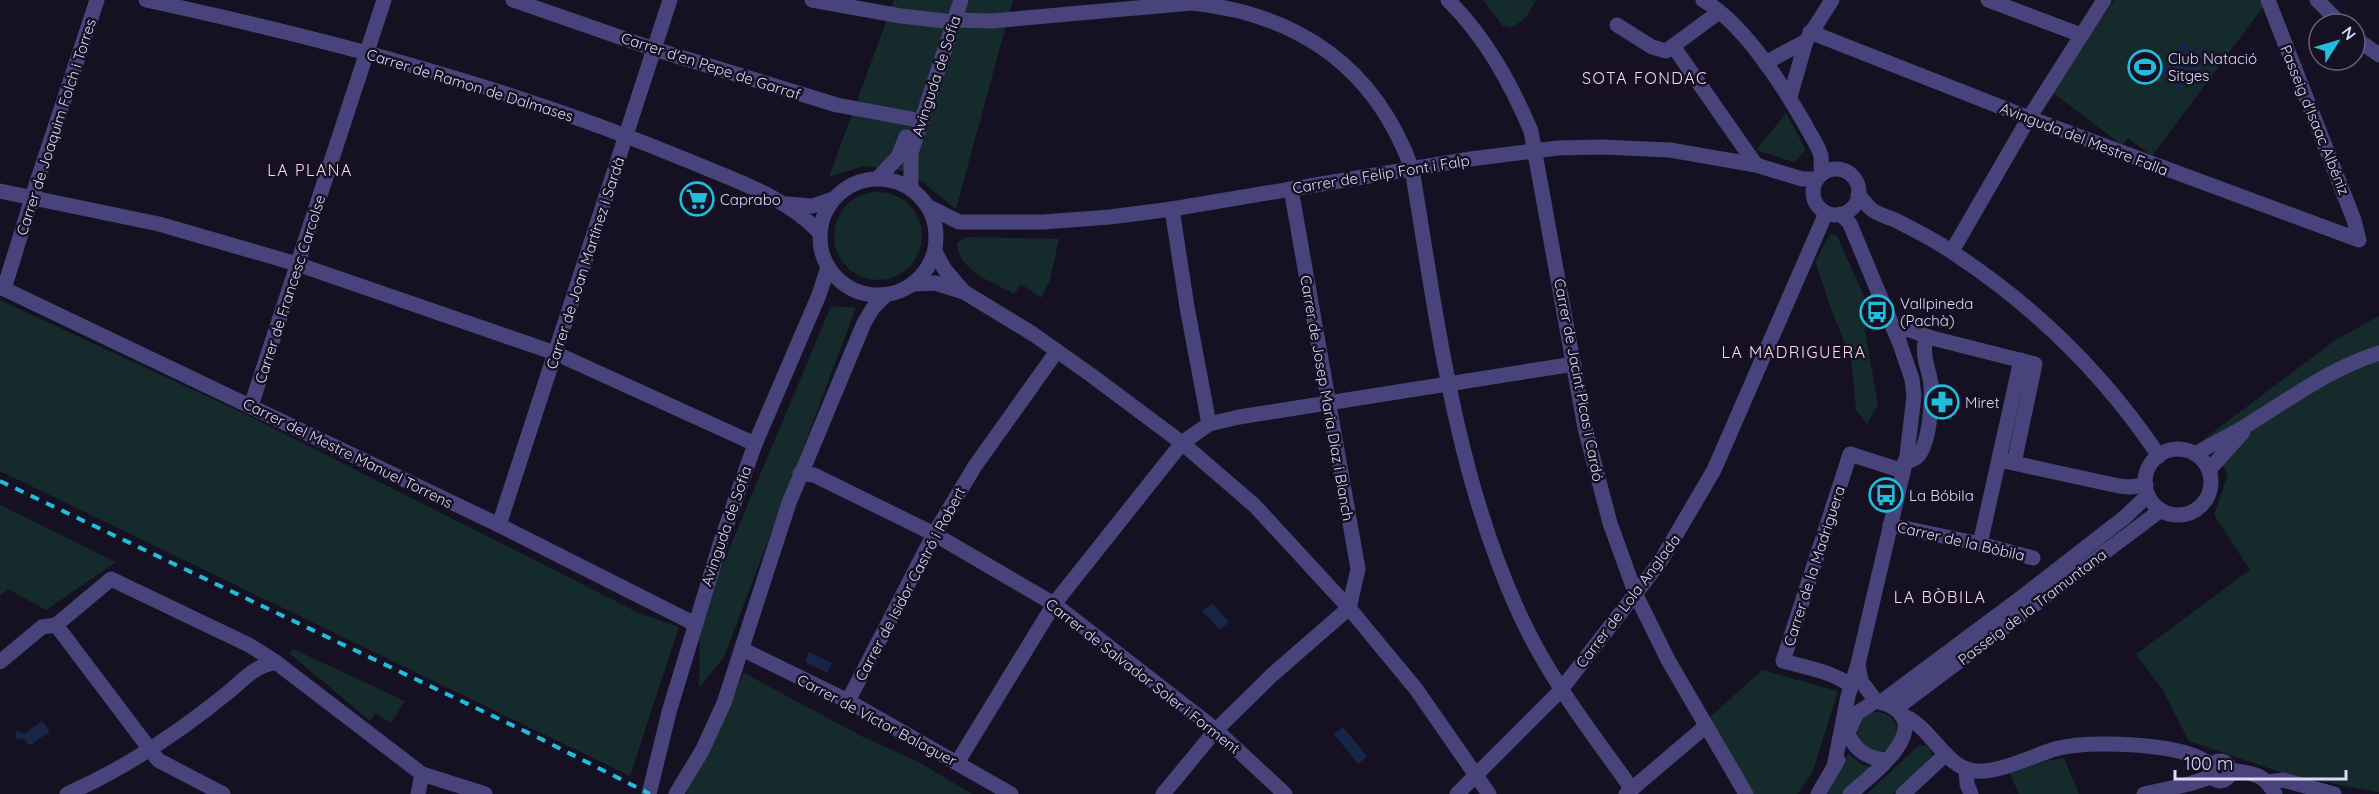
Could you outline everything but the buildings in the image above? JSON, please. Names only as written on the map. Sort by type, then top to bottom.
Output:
[{"type":"street","name":"Carrer de Joaquim Folch i Torres","points":[[2,288],[98,0]]},
{"type":"street","name":"Carrer de Ramon de Dalmases","points":[[146,0],[368,53],[477,84],[626,135],[784,203],[806,218],[819,232]]},
{"type":"street","name":"Carrer de Francesc Carcolse","points":[[251,406],[384,0]]},
{"type":"street","name":"Carrer d'en Pepe de Garraf","points":[[513,0],[654,49],[837,105],[912,119]]},
{"type":"street","name":"Carrer de Joan Martínez i Sardà","points":[[499,525],[670,0]]},
{"type":"street","points":[[812,0],[901,16],[992,21],[1193,2],[1224,7],[1271,20],[1302,35],[1348,68],[1377,102],[1404,147],[1412,169],[1448,383],[1471,483],[1519,614],[1560,691],[1629,791],[1706,726]]},
{"type":"street","name":"Avinguda de Sofia","points":[[911,189],[911,153],[950,20],[952,0]]},
{"type":"street","name":"Avinguda de Sofia","points":[[878,178],[893,164],[901,152],[950,20],[961,0]]},
{"type":"street","name":"Carrer de Jacint Picas i Cardó","points":[[1448,0],[1483,40],[1502,69],[1532,130],[1585,428],[1599,485],[1636,595],[1668,660],[1746,794]]},
{"type":"street","points":[[1703,0],[1719,12],[1766,63],[1790,98],[1821,157],[1830,163],[1818,179],[1818,206],[1846,210],[1870,208],[1952,251],[2024,304],[2075,351],[2124,406],[2159,456],[2179,449],[2195,454],[2209,470],[2211,490],[2198,509],[2187,514],[2175,515],[2161,510],[2147,490],[1999,460]]},
{"type":"street","points":[[1790,98],[1808,37],[1832,0]]},
{"type":"street","points":[[1988,0],[2081,35]]},
{"type":"street","points":[[1952,251],[2029,118],[2104,0]]},
{"type":"street","name":"Passeig d'Isaac Albéniz","points":[[2268,0],[2358,229],[2359,240]]},
{"type":"street","points":[[2317,0],[2329,12]]},
{"type":"street","points":[[1617,26],[1663,51],[1719,12]]},
{"type":"street","points":[[1766,63],[1808,37]]},
{"type":"street","name":"Avinguda del Mestre Falla","points":[[1808,37],[2359,240]]},
{"type":"street","points":[[1673,46],[1756,165]]},
{"type":"street","name":"Carrer de Felip Font i Falp","points":[[929,207],[958,222],[1043,222],[1110,217],[1537,150],[1602,147],[1652,149],[1756,165],[1818,179]]},
{"type":"street","points":[[1818,179],[1849,174],[1855,180],[1846,210],[1905,358],[1912,379],[1914,396],[1904,467],[1851,687],[1845,728],[1834,767],[1818,794]]},
{"type":"street","points":[[958,222],[946,228],[936,244],[927,270],[914,284],[900,292],[885,296],[868,295],[852,290],[838,280],[828,267],[821,250],[819,232],[824,214],[833,199],[853,184],[878,178],[895,181],[911,189],[929,207],[935,222],[936,244],[945,270],[964,292]]},
{"type":"street","name":"Carrer de Josep Maria Díaz i Blanch","points":[[1291,189],[1358,569],[1349,608]]},
{"type":"street","points":[[0,192],[159,224],[297,264],[555,353],[755,444]]},
{"type":"street","name":"Carrer de Ramon de Dalmases","points":[[784,203],[812,206],[833,199]]},
{"type":"street","points":[[1172,209],[1209,424]]},
{"type":"street","name":"Carrer de Lola Anglada","points":[[1457,794],[1560,691],[1636,595],[1672,543],[1714,470],[1846,210]]},
{"type":"street","name":"Avinguda de Sofia","points":[[649,794],[669,712],[721,541],[755,444],[819,295],[828,267]]},
{"type":"street","points":[[914,284],[935,283],[964,292],[1057,351],[1182,443],[1255,506],[1349,608],[1416,689],[1489,794]]},
{"type":"street","name":"Carrer del Mestre Manuel Torrens","points":[[2,288],[499,525],[695,624]]},
{"type":"street","points":[[676,794],[702,751],[724,703],[773,551],[801,474],[864,323],[873,308],[885,296]]},
{"type":"street","points":[[1894,330],[1910,330],[1928,340],[2028,362]]},
{"type":"street","points":[[1905,358],[1928,340]]},
{"type":"street","points":[[1904,467],[1917,457],[1924,445],[1930,414],[1930,382],[1924,356],[1928,340]]},
{"type":"street","name":"Carrer de Isidor Castró i Robert","points":[[848,701],[934,534],[975,466],[1057,351]]},
{"type":"street","points":[[2195,454],[2251,423],[2306,387],[2356,361],[2379,354]]},
{"type":"street","points":[[1980,544],[1999,460],[2028,362]]},
{"type":"street","points":[[2014,463],[2028,362]]},
{"type":"street","points":[[957,763],[1054,604],[1182,443],[1209,424],[1574,364]]},
{"type":"street","points":[[2209,470],[2251,423]]},
{"type":"street","name":"Carrer de la Madriguera","points":[[1851,687],[1843,680],[1783,661],[1850,454],[1904,467]]},
{"type":"street","name":"Passeig de la Tramuntana","points":[[1878,702],[1911,681],[2125,517],[2147,490],[2147,472],[2159,456]]},
{"type":"street","name":"Carrer de Salvador Soler i Forment","points":[[801,474],[814,475],[934,534],[1054,604],[1216,730],[1285,794]]},
{"type":"street","name":"Passeig de la Tramuntana","points":[[1901,710],[2161,510]]},
{"type":"street","name":"Carrer de la Bòbila","points":[[1890,525],[2033,558]]},
{"type":"street","points":[[0,662],[42,627],[56,625],[111,579],[249,645],[277,663],[422,774],[485,794]]},
{"type":"street","points":[[1163,794],[1216,730],[1272,675],[1349,608]]},
{"type":"street","points":[[56,625],[158,760],[223,794]]},
{"type":"street","points":[[249,645],[253,658],[250,673]]},
{"type":"street","name":"Carrer de Víctor Balaguer","points":[[742,649],[848,701],[1011,794]]},
{"type":"street","points":[[67,794],[95,782],[150,749],[204,712],[250,673],[267,663],[277,663]]},
{"type":"street","points":[[1858,664],[1861,681],[1878,702],[1901,710],[1920,724],[1946,754],[1966,769],[1980,772],[1996,769],[2058,748],[2094,744],[2167,749],[2188,753],[2211,771],[2217,781],[2223,781],[2228,777],[2230,770],[2260,775],[2272,788],[2283,780],[2334,794]]},
{"type":"street","points":[[1845,728],[1857,713],[1878,702]]},
{"type":"street","points":[[1850,794],[1900,745],[1905,730],[1901,710]]},
{"type":"street","points":[[1845,728],[1854,746],[1871,758],[1890,756],[1916,738],[1926,735],[1933,738]]},
{"type":"street","points":[[1903,794],[1920,787],[1946,754]]},
{"type":"street","points":[[1966,769],[1967,784],[1971,794]]},
{"type":"street","points":[[2144,794],[2189,784],[2211,771]]},
{"type":"street","points":[[418,794],[422,774]]},
{"type":"green space","points":[[894,0],[1013,0],[956,209],[910,172],[864,166],[829,177]]},
{"type":"green space","points":[[1483,0],[1536,0],[1526,17],[1512,28],[1503,26]]},
{"type":"green space","name":"Club Natació Sitges","points":[[2114,0],[2260,0],[2263,7],[2152,156],[2128,138],[2122,145],[2053,93]]},
{"type":"green space","points":[[1786,113],[1806,150],[1794,162],[1756,150]]},
{"type":"green space","points":[[878,192],[895,196],[909,205],[918,219],[922,236],[918,253],[909,267],[895,276],[878,280],[861,276],[847,267],[838,253],[834,236],[838,219],[847,205],[861,196]]},
{"type":"green space","points":[[1831,233],[1837,236],[1868,305],[1865,331],[1878,404],[1867,424],[1856,410],[1851,358],[1815,261]]},
{"type":"green space","points":[[966,237],[1059,239],[1050,280],[1041,298],[1021,284],[1014,294],[970,268],[963,261],[957,243]]},
{"type":"green space","points":[[0,300],[245,414],[639,613],[679,627],[630,776],[0,471]]},
{"type":"green space","points":[[831,306],[856,308],[724,657],[699,688],[700,618]]},
{"type":"green space","points":[[2379,316],[2379,792],[2376,792],[2289,775],[2189,741],[2162,689],[2136,654],[2250,570],[2214,515],[2228,474],[2204,439],[2337,339]]},
{"type":"green space","points":[[0,505],[116,562],[46,610],[8,589],[0,596]]},
{"type":"green space","points":[[293,649],[405,701],[391,723],[376,713],[370,721],[289,653]]},
{"type":"green space","points":[[1762,670],[1838,691],[1813,771],[1797,794],[1754,794],[1708,719]]},
{"type":"green space","points":[[744,673],[863,737],[917,761],[972,794],[686,793]]},
{"type":"green space","points":[[1877,712],[1885,713],[1891,718],[1896,724],[1896,740],[1891,746],[1885,751],[1877,752],[1869,751],[1863,746],[1858,740],[1857,732],[1858,724],[1863,718],[1869,713]]},
{"type":"green space","points":[[1925,745],[1931,749],[1932,758],[1893,794],[1867,794],[1918,746]]},
{"type":"green space","points":[[1848,753],[1862,765],[1871,767],[1841,794],[1826,794],[1840,772]]},
{"type":"green space","points":[[2064,758],[2079,794],[2019,794],[2009,772]]},
{"type":"water","points":[[2183,41],[2205,58],[2181,91],[2158,74]]},
{"type":"water","points":[[1212,603],[1229,622],[1220,630],[1202,611]]},
{"type":"water","points":[[809,652],[832,663],[827,673],[805,662]]},
{"type":"water","points":[[42,721],[50,731],[32,744],[28,744],[23,738],[19,740],[15,738],[16,731],[24,734]]},
{"type":"water","points":[[1343,727],[1367,756],[1358,764],[1334,734]]},
{"type":"railway","points":[[0,481],[539,738],[650,794]]},
{"type":"place","name":"Club Natació Sitges","points":[[2145,67]]},
{"type":"place","name":"Caprabo","points":[[697,199]]},
{"type":"place","name":"Vallpineda (Pachà)","points":[[1877,312]]},
{"type":"place","name":"Miret","points":[[1942,402]]},
{"type":"place","name":"La Bóbila","points":[[1886,495]]},
{"type":"district","name":"SOTA FONDAC","points":[[1645,78]]},
{"type":"district","name":"LA PLANA","points":[[310,170]]},
{"type":"district","name":"LA MADRIGUERA","points":[[1794,352]]},
{"type":"district","name":"LA BÒBILA","points":[[1940,597]]}]
